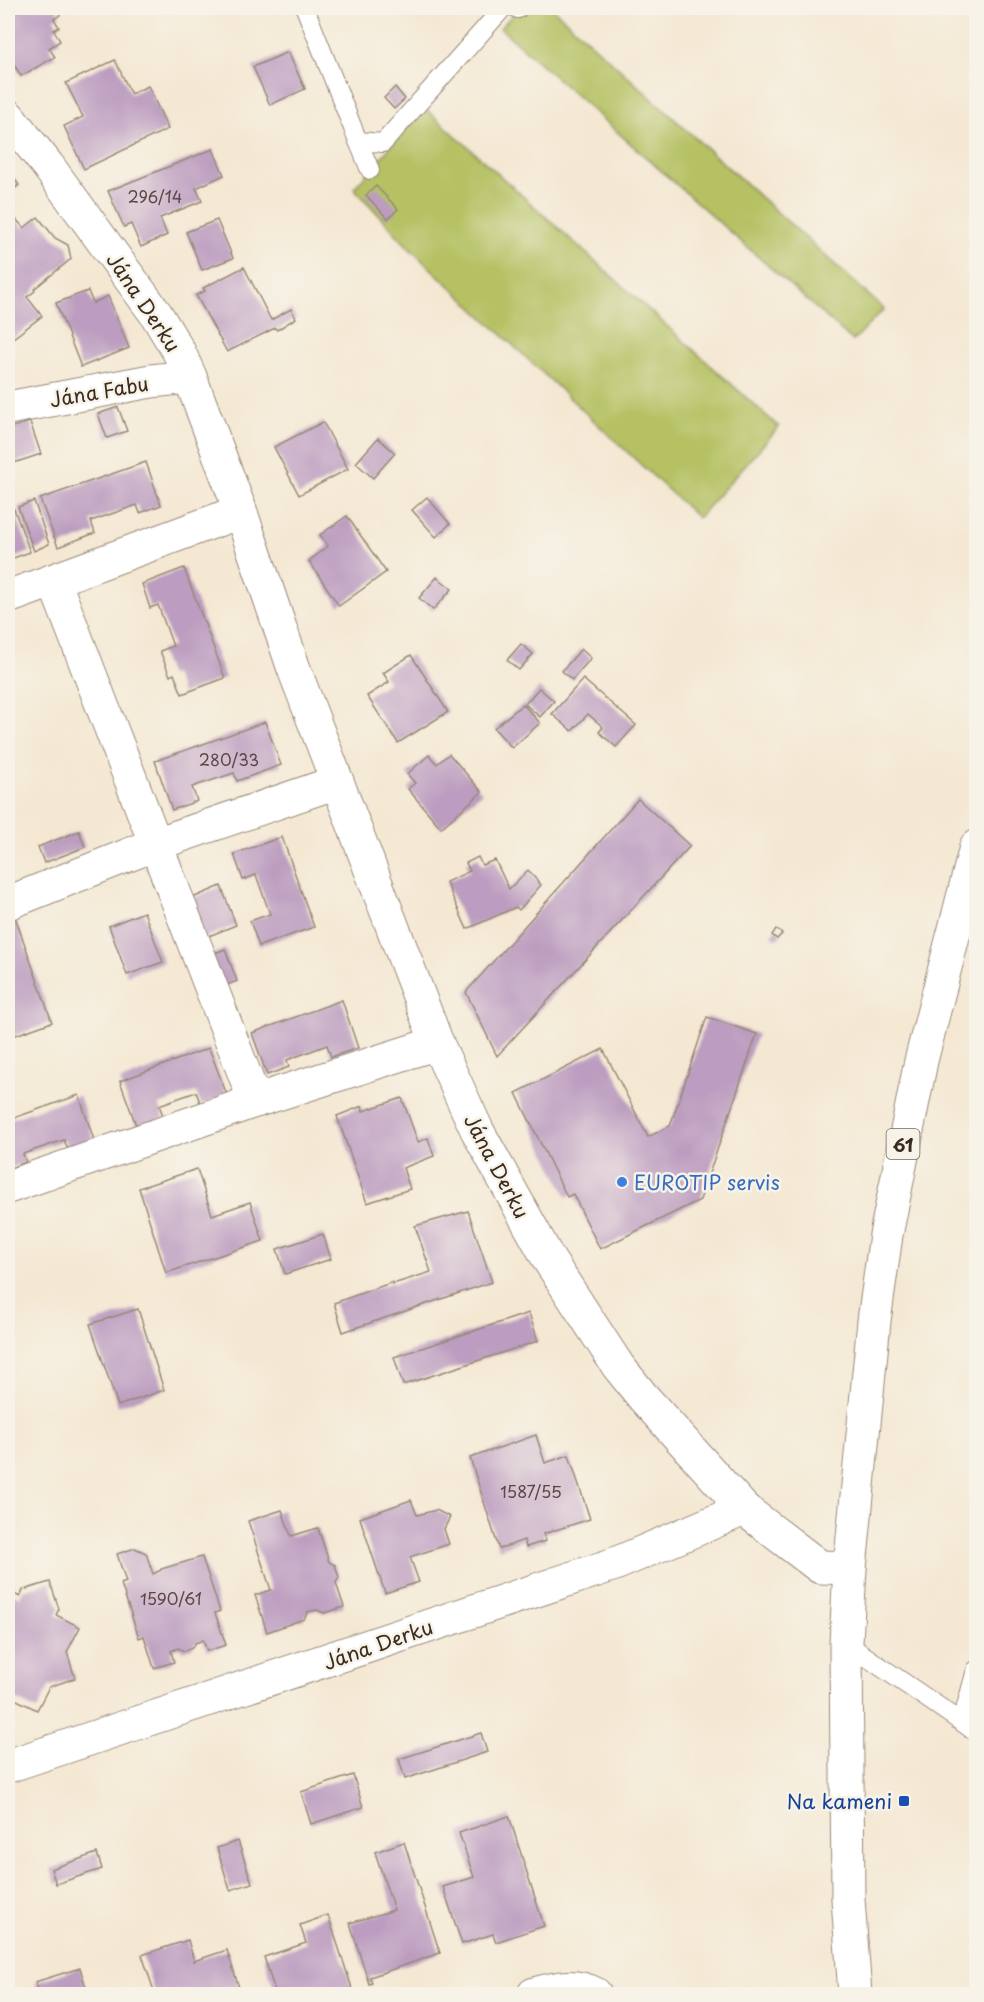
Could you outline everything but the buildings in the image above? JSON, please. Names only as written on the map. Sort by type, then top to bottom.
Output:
[{"type":"street","name":"Jána Derku","points":[[8,116],[48,166],[144,298],[179,352],[240,510],[294,669],[437,1043],[477,1131],[549,1260],[618,1366],[643,1398],[744,1509],[820,1567],[850,1568]]},
{"type":"street","name":"Jána Fabu","points":[[8,408],[151,381],[190,377]]},
{"type":"street","points":[[8,597],[240,510]]},
{"type":"street","points":[[54,581],[255,1101]]},
{"type":"street","points":[[8,903],[156,844],[337,782]]},
{"type":"street","name":"61","points":[[855,1995],[848,1899],[846,1642],[850,1568],[874,1321],[886,1235],[921,1061],[976,847]]},
{"type":"street","points":[[8,1187],[255,1101],[437,1043]]},
{"type":"street","name":"Jána Derku","points":[[8,1766],[615,1564],[744,1509]]},
{"type":"street","points":[[534,1995],[556,1988],[584,1988],[595,1995]]},
{"type":"lane","points":[[305,8],[370,170]]},
{"type":"lane","points":[[358,141],[383,143],[512,8]]},
{"type":"lane","points":[[846,1642],[969,1727],[976,1670]]},
{"type":"green space","points":[[519,8],[552,8],[884,309],[853,341],[500,28]]},
{"type":"green space","points":[[425,108],[779,427],[698,518],[410,249],[354,188]]},
{"type":"place","name":"EUROTIP servis","points":[[622,1182]]},
{"type":"place","name":"Na kameni","points":[[904,1801]]}]
